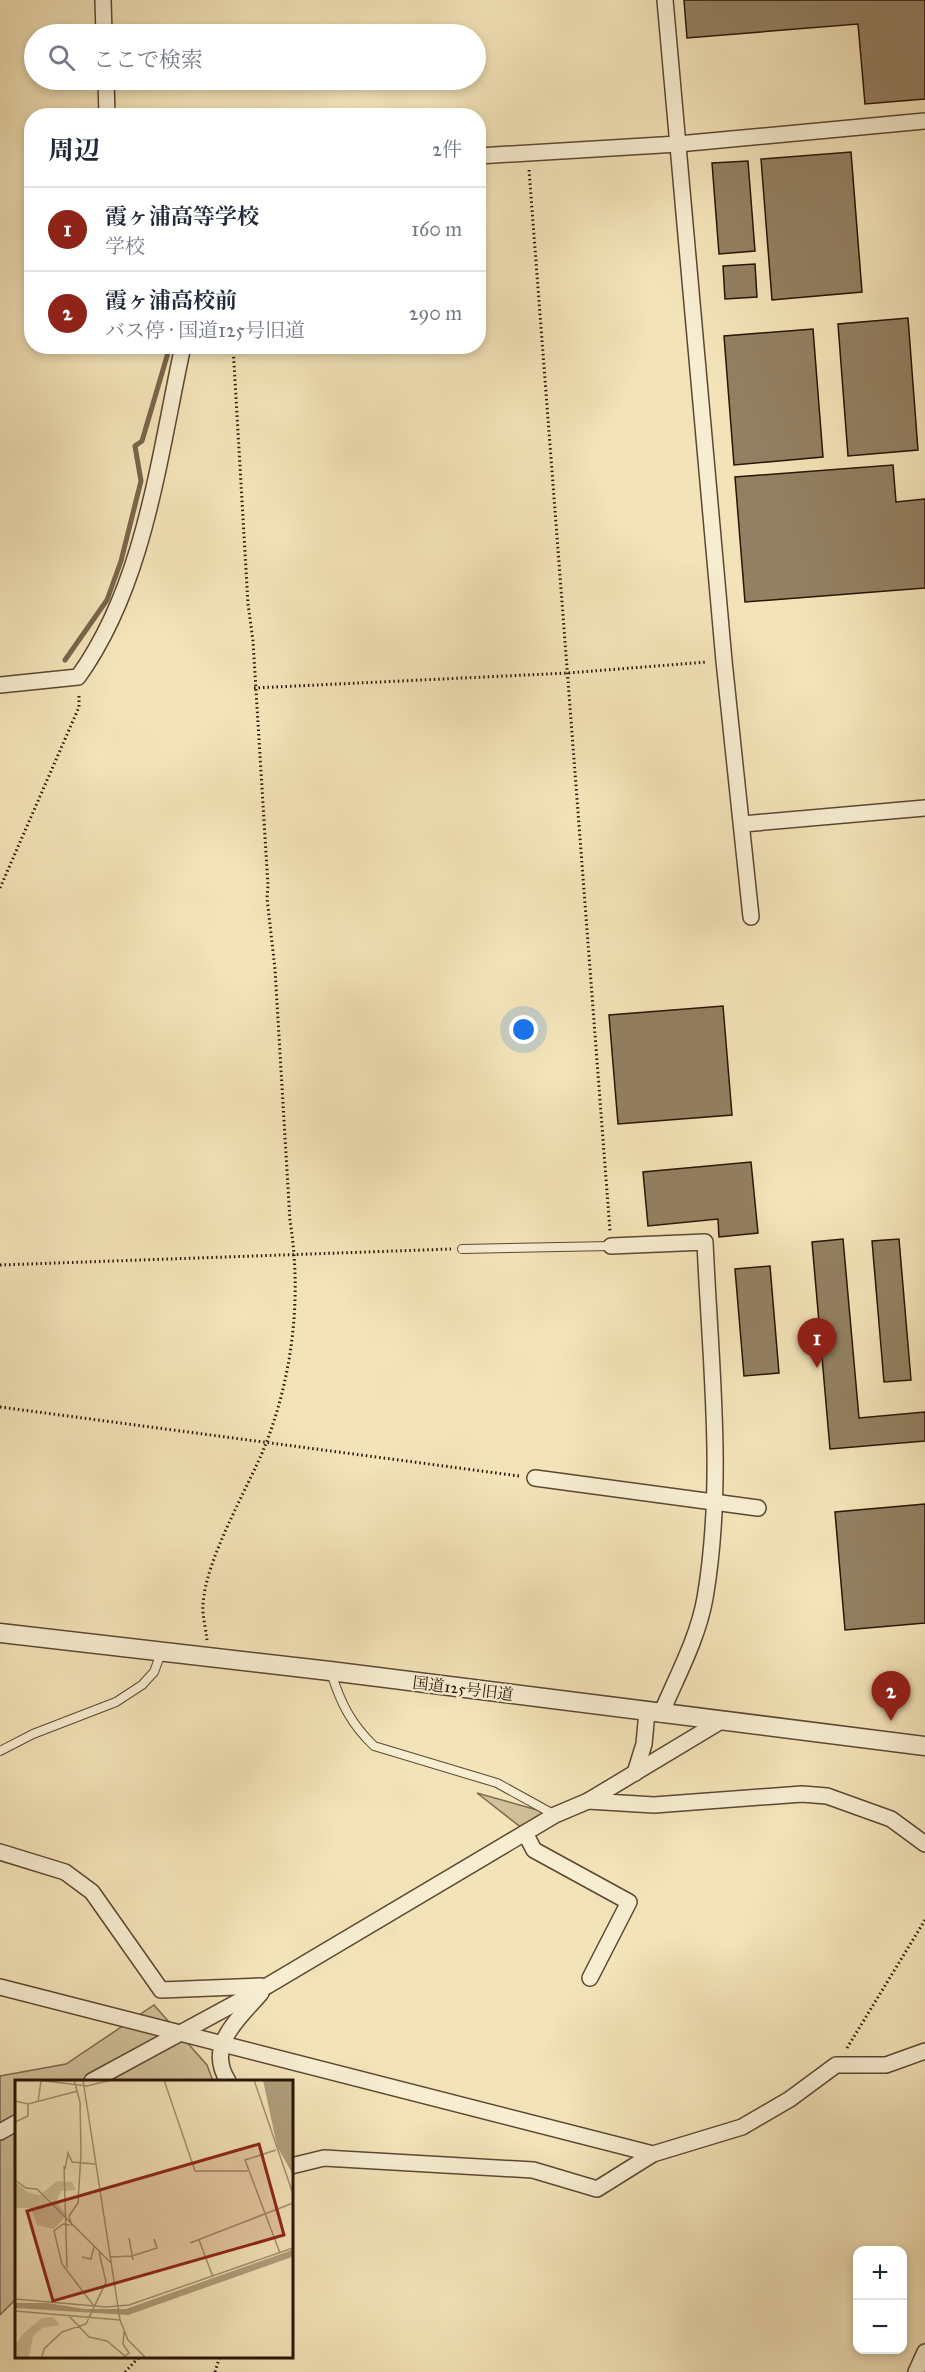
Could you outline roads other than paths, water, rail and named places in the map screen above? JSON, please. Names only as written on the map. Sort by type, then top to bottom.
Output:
[{"type":"street","points":[[103,0],[104,24]]},
{"type":"street","points":[[665,0],[724,661],[751,917]]},
{"type":"street","points":[[106,90],[107,108]]},
{"type":"street","points":[[486,156],[678,144],[925,121]]},
{"type":"street","points":[[0,685],[78,676],[97,649],[135,564],[181,354]]},
{"type":"street","points":[[743,824],[925,808]]},
{"type":"street","points":[[611,1246],[705,1242],[716,1501],[705,1599],[694,1638],[654,1713],[635,1773]]},
{"type":"street","points":[[535,1478],[758,1508]]},
{"type":"street","name":"国道125号旧道","points":[[0,1633],[330,1671],[925,1746]]},
{"type":"street","points":[[94,2080],[178,2032],[267,1986],[555,1815],[588,1802],[721,1721]]},
{"type":"street","points":[[588,1802],[654,1805],[802,1794],[826,1796],[891,1819],[925,1844]]},
{"type":"street","points":[[525,1833],[534,1850],[629,1902],[590,1978]]},
{"type":"street","points":[[0,1852],[65,1872],[92,1892],[161,1990],[267,1986]]},
{"type":"street","points":[[227,2080],[219,2068],[223,2037],[267,1986]]},
{"type":"street","points":[[0,1987],[653,2154]]},
{"type":"street","points":[[292,2166],[324,2158],[533,2170],[597,2189],[653,2154],[742,2127],[790,2099],[836,2065],[886,2065],[925,2051]]},
{"type":"street","points":[[0,2132],[15,2124]]},
{"type":"street","points":[[916,2372],[925,2352]]},
{"type":"lane","points":[[462,1249],[611,1246]]},
{"type":"lane","points":[[0,1751],[33,1734],[116,1701],[142,1685],[154,1672],[162,1651]]},
{"type":"lane","points":[[330,1671],[340,1703],[360,1732],[374,1746],[497,1783],[555,1815]]},
{"type":"waterway","points":[[65,660],[107,600],[121,561],[141,481],[135,446],[142,441],[168,354]]},
{"type":"place","name":"霞ヶ浦高等学校","points":[[817,1368]]},
{"type":"place","name":"霞ヶ浦高校前","points":[[891,1721]]}]
